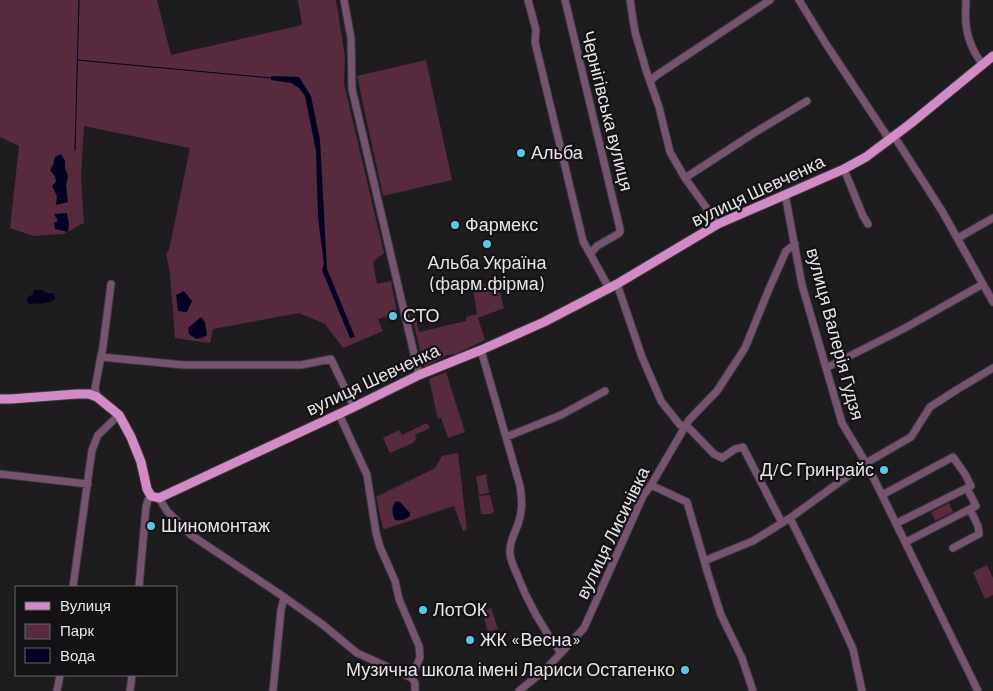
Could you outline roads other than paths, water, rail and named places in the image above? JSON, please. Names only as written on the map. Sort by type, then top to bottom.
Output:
[{"type":"main road","name":"вулиця Шевченка","points":[[155,497],[339,414],[419,375],[544,322],[613,286],[718,224],[844,169],[866,157],[894,136],[993,56]]},
{"type":"main road","points":[[0,399],[77,394],[97,396],[120,415],[141,462],[147,489],[155,497]]},
{"type":"street","points":[[344,0],[351,38],[352,90],[419,375]]},
{"type":"street","points":[[528,0],[536,30],[536,42],[583,241],[613,286],[661,401],[680,424],[686,425],[714,454],[722,458],[735,448],[743,447],[782,523]]},
{"type":"street","name":"Чернігівська вулиця","points":[[565,0],[620,229],[618,234],[597,246],[591,253]]},
{"type":"street","points":[[630,0],[635,32],[659,108],[670,152],[685,178],[718,224]]},
{"type":"street","points":[[650,81],[770,0]]},
{"type":"street","points":[[800,0],[887,136],[894,136],[942,211],[993,302]]},
{"type":"street","points":[[966,0],[966,26],[972,48],[978,60],[983,64]]},
{"type":"street","points":[[685,178],[807,101]]},
{"type":"street","name":"вулиця Шевченка","points":[[844,169],[868,224]]},
{"type":"street","name":"вулиця Валерія Гудзя","points":[[785,194],[802,285],[842,423],[866,463],[897,523],[978,691]]},
{"type":"street","points":[[958,238],[993,218]]},
{"type":"street","name":"вулиця Лисичівка","points":[[519,691],[547,668],[584,628],[644,496],[689,420],[717,391],[745,348],[786,251],[795,244]]},
{"type":"street","points":[[97,396],[95,388],[101,357],[110,284]]},
{"type":"street","points":[[826,368],[905,328],[984,284]]},
{"type":"street","points":[[481,350],[520,486],[523,506],[519,523],[510,543],[509,553],[523,592],[548,636],[561,653]]},
{"type":"street","points":[[101,357],[184,365],[301,365],[331,360],[354,407]]},
{"type":"street","points":[[704,561],[753,541],[790,518],[866,463],[911,437],[930,407],[993,368]]},
{"type":"street","points":[[506,437],[561,416],[605,391]]},
{"type":"street","points":[[339,414],[367,475],[380,547],[419,646],[420,657],[412,678]]},
{"type":"street","points":[[73,586],[92,450],[98,435],[120,415]]},
{"type":"street","points":[[882,495],[953,456],[965,474],[971,486],[897,523]]},
{"type":"street","points":[[0,474],[88,484]]},
{"type":"street","points":[[651,485],[687,502],[721,615],[742,658],[753,691]]},
{"type":"street","points":[[906,542],[976,506],[967,488]]},
{"type":"street","points":[[139,586],[146,507],[148,500],[155,497],[191,535],[322,624],[357,653],[412,678],[416,691]]},
{"type":"street","points":[[953,548],[979,534],[978,526],[970,509]]},
{"type":"street","points":[[790,518],[853,649],[862,691]]},
{"type":"street","points":[[273,691],[284,597]]},
{"type":"street","points":[[57,691],[60,676]]},
{"type":"street","points":[[130,691],[132,676]]},
{"type":"water","points":[[271,76],[299,77],[311,96],[320,140],[327,269],[355,337],[350,338],[322,270],[324,264],[318,217],[316,151],[305,96],[299,88],[291,83],[271,80]]},
{"type":"water","points":[[61,154],[65,161],[68,176],[66,186],[68,202],[56,205],[57,196],[52,186],[56,182],[55,176],[50,170],[55,157]]},
{"type":"water","points":[[67,213],[68,232],[55,229],[54,223],[58,221],[54,214]]},
{"type":"water","points":[[34,290],[54,293],[55,299],[46,303],[28,304],[27,298],[33,294]]},
{"type":"water","points":[[184,291],[192,301],[187,312],[178,311],[176,295]]},
{"type":"water","points":[[201,317],[205,322],[207,335],[196,339],[189,334],[188,328]]},
{"type":"water","points":[[396,501],[400,502],[410,513],[410,516],[403,520],[395,520],[393,506]]},
{"type":"waterway","points":[[75,150],[79,0]]},
{"type":"waterway","points":[[77,60],[271,78]]},
{"type":"place","name":"Альба","points":[[521,153]]},
{"type":"place","name":"Фармекс","points":[[455,225]]},
{"type":"place","name":"Альба Україна (фарм.фірма)","points":[[487,244]]},
{"type":"place","name":"СТО","points":[[393,316]]},
{"type":"place","name":"Д/С Гринрайс","points":[[884,470]]},
{"type":"place","name":"Шиномонтаж","points":[[151,526]]},
{"type":"place","name":"ЛотОК","points":[[423,610]]},
{"type":"place","name":"ЖК «Весна»","points":[[470,640]]},
{"type":"place","name":"Музична школа імені Лариси Остапенко","points":[[685,670]]}]
